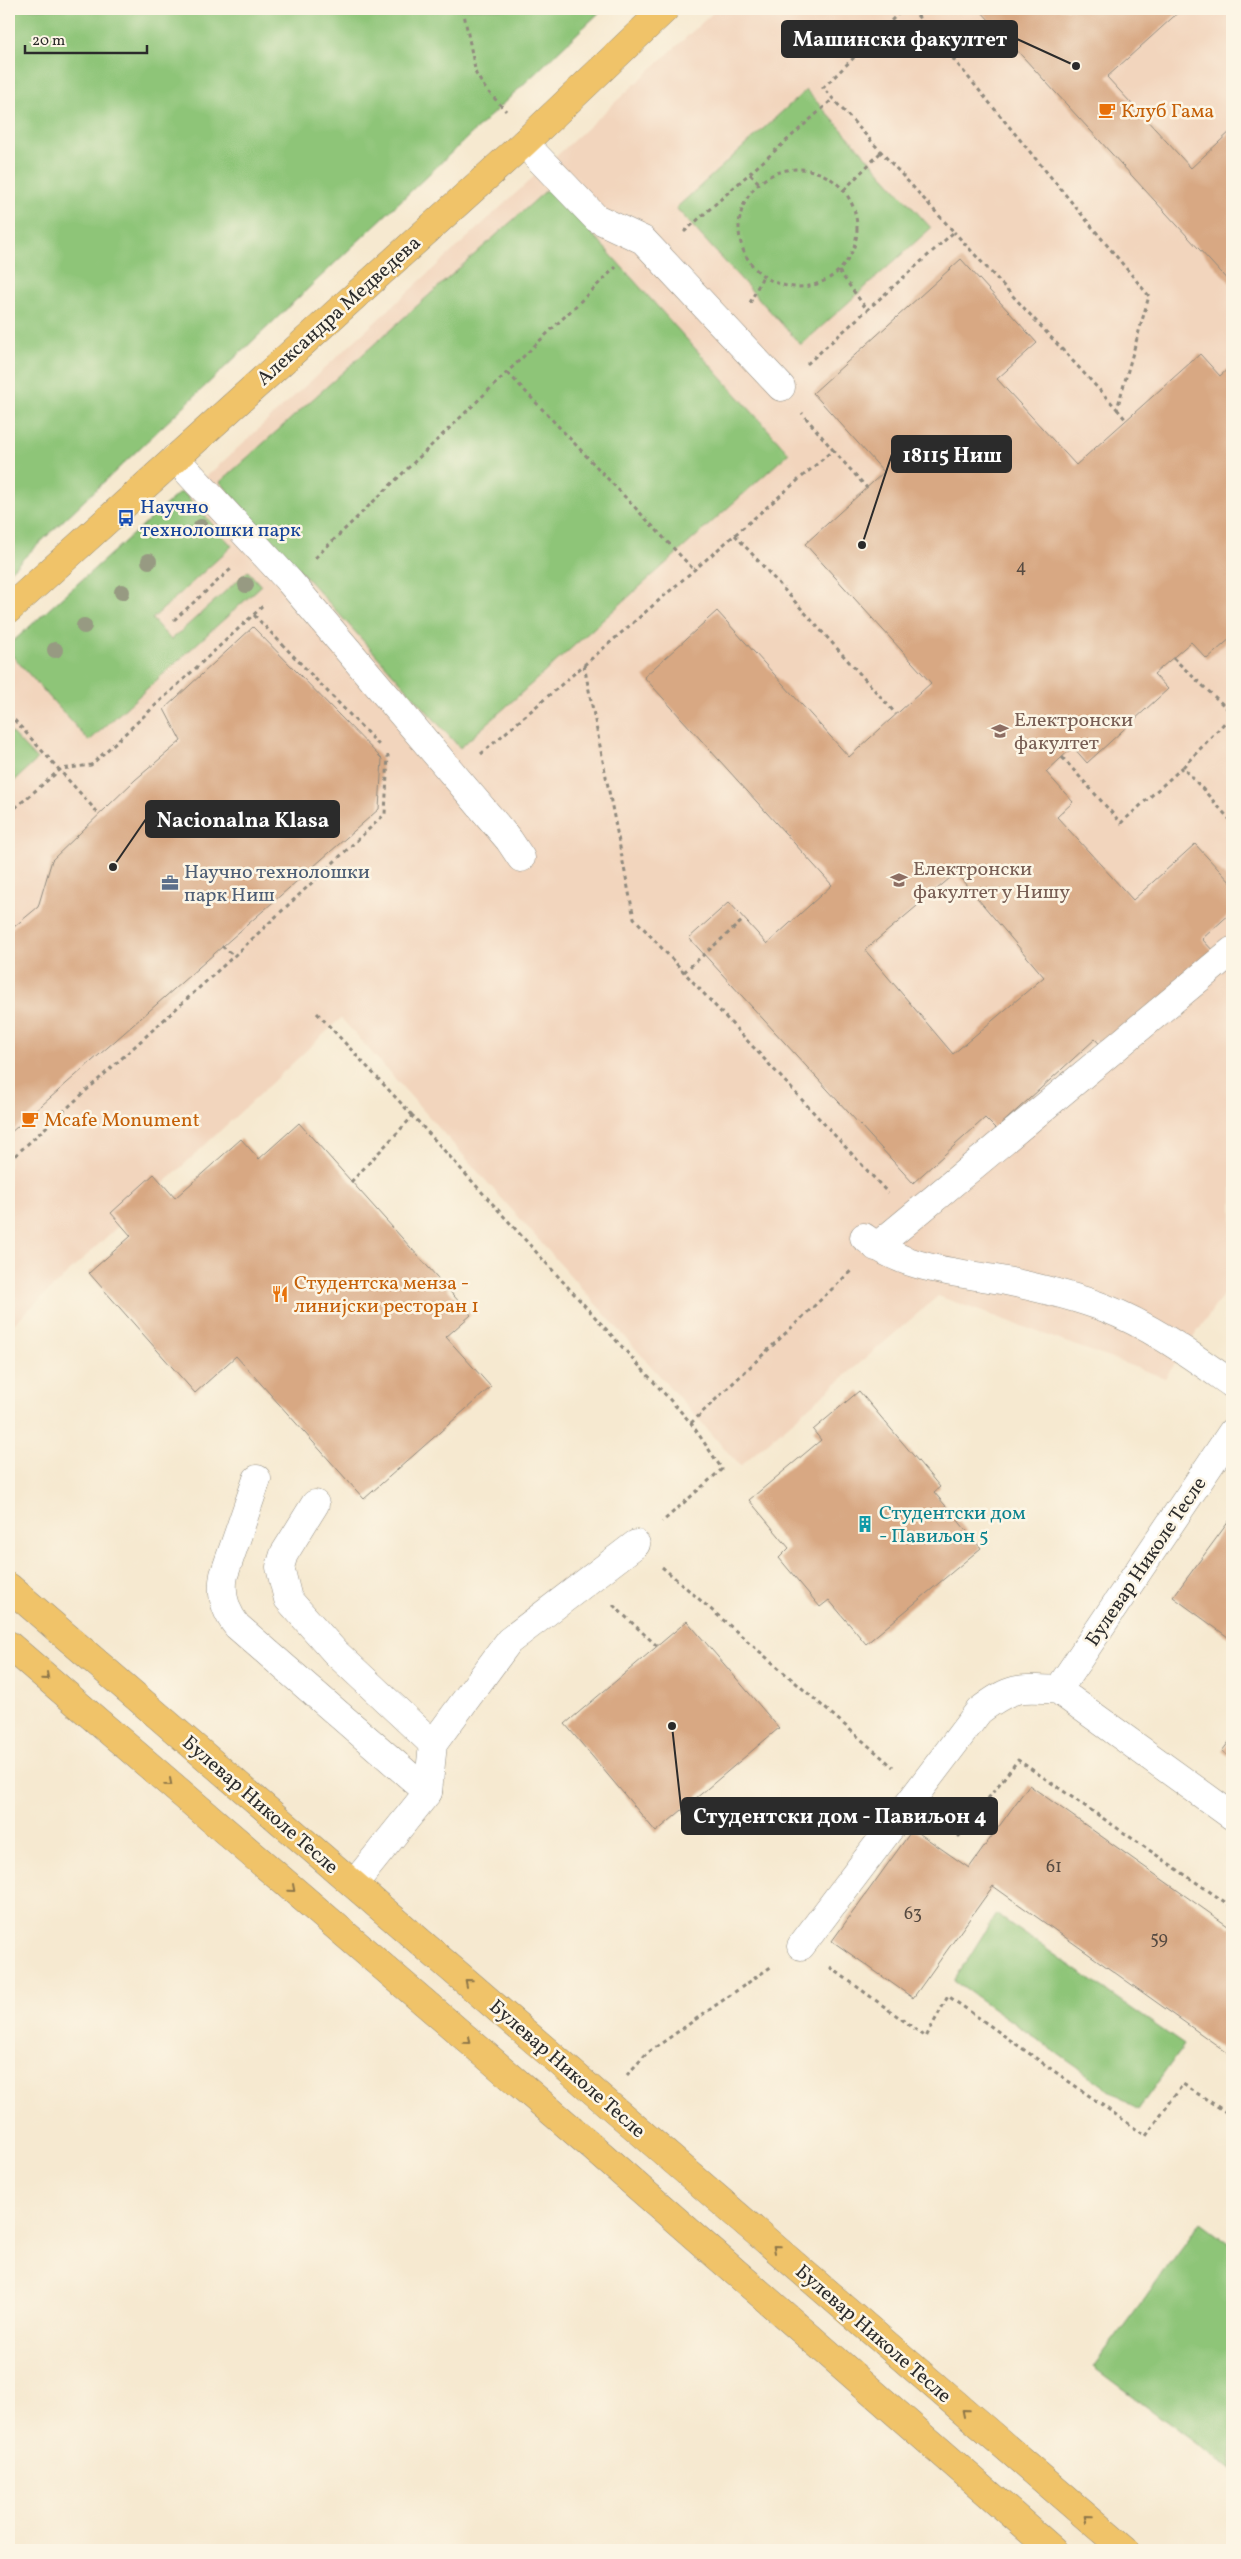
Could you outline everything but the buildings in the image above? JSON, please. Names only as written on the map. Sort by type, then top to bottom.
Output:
[{"type":"main road","name":"Александра Медведева","points":[[9,609],[524,143],[665,9]]},
{"type":"main road","name":"Булевар Николе Тесле","points":[[9,1587],[605,2099],[1125,2550]]},
{"type":"main road","points":[[9,1645],[574,2131],[1053,2550]]},
{"type":"street","points":[[524,143],[596,218],[650,248],[781,387]]},
{"type":"street","points":[[175,458],[290,582],[508,840],[521,858]]},
{"type":"street","points":[[1232,951],[870,1242],[903,1262],[1008,1282],[1105,1308],[1161,1335],[1232,1384]]},
{"type":"street","name":"Булевар Николе Тесле","points":[[1058,1690],[1232,1432]]},
{"type":"street","points":[[257,1479],[221,1590],[230,1617],[237,1626],[428,1792]]},
{"type":"street","points":[[315,1504],[284,1554],[280,1567],[288,1599],[335,1652],[433,1744]]},
{"type":"street","points":[[354,1884],[428,1792],[433,1744],[509,1640],[636,1544]]},
{"type":"street","points":[[801,1946],[979,1711],[1004,1692],[1031,1688],[1058,1690],[1232,1816]]},
{"type":"path","points":[[463,9],[476,74],[485,88],[502,104],[524,143]]},
{"type":"path","points":[[903,9],[823,88],[1126,420]]},
{"type":"path","points":[[912,9],[1149,296],[1117,409]]},
{"type":"path","points":[[311,562],[508,373],[650,248],[750,174],[833,100]]},
{"type":"path","points":[[844,190],[881,152]]},
{"type":"path","points":[[789,169],[808,169],[826,174],[844,190],[852,202],[858,220],[857,239],[851,256],[839,272],[822,283],[802,288],[782,285],[763,276],[749,261],[740,243],[739,222],[744,203],[760,183],[771,175],[789,169]]},
{"type":"path","points":[[750,174],[760,183]]},
{"type":"path","points":[[866,488],[781,387],[954,232]]},
{"type":"path","points":[[839,272],[867,310]]},
{"type":"path","points":[[508,373],[694,570]]},
{"type":"path","points":[[454,778],[833,450]]},
{"type":"path","points":[[735,534],[896,714]]},
{"type":"path","points":[[174,620],[234,567]]},
{"type":"path","points":[[9,813],[61,769],[91,765],[270,600]]},
{"type":"path","points":[[9,1161],[234,956],[385,814],[390,757],[254,615]]},
{"type":"path","points":[[1062,758],[1121,823],[1183,767],[1232,714],[1173,658]]},
{"type":"path","points":[[584,664],[634,918],[886,1192]]},
{"type":"path","points":[[9,714],[100,814]]},
{"type":"path","points":[[1183,767],[1232,822]]},
{"type":"path","points":[[684,972],[742,921]]},
{"type":"path","points":[[222,946],[234,956]]},
{"type":"path","points":[[317,1013],[413,1116],[691,1423],[722,1469],[636,1544],[920,1790]]},
{"type":"path","points":[[352,1182],[413,1116]]},
{"type":"path","points":[[691,1423],[870,1242]]},
{"type":"path","points":[[586,1582],[657,1646]]},
{"type":"path","points":[[959,1836],[1018,1760],[1232,1907]]},
{"type":"path","points":[[605,2099],[646,2054],[801,1946],[926,2037],[948,1996],[1146,2136],[1183,2084],[1232,2116]]},
{"type":"shaded area","name":"Електронски факултет у Нишу","points":[[717,9],[1232,9],[1232,1282],[1165,1378],[938,1296],[740,1466],[341,1018],[9,1328],[9,652],[206,477]]},
{"type":"green space","points":[[9,9],[603,9],[9,572]]},
{"type":"green space","points":[[806,90],[931,228],[801,345],[676,208]]},
{"type":"green space","points":[[550,187],[789,453],[460,748],[220,482]]},
{"type":"green space","points":[[179,493],[184,493],[232,546],[152,619],[171,640],[248,571],[261,586],[89,741],[9,652],[9,645]]},
{"type":"green space","points":[[9,730],[37,760],[9,786]]},
{"type":"green space","points":[[996,1914],[1184,2045],[1138,2110],[954,1981]]},
{"type":"green space","points":[[1201,2222],[1232,2245],[1232,2470],[1093,2367]]},
{"type":"place","name":"Машински факултет","points":[[1076,66]]},
{"type":"place","name":"Клуб Гама","points":[[1107,110]]},
{"type":"place","name":"Научно технолошки парк","points":[[126,518]]},
{"type":"place","name":"18115 Ниш","points":[[862,545]]},
{"type":"place","name":"Електронски факултет","points":[[1000,731]]},
{"type":"place","name":"Nacionalna Klasa","points":[[113,867]]},
{"type":"place","name":"Електронски факултет у Нишу","points":[[899,880]]},
{"type":"place","name":"Научно технолошки парк Ниш","points":[[170,883]]},
{"type":"place","name":"Mcafe Monument","points":[[30,1119]]},
{"type":"place","name":"Студентска менза - линијски ресторан 1","points":[[280,1294]]},
{"type":"place","name":"Студентски дом - Павиљон 5","points":[[865,1524]]},
{"type":"place","name":"Студентски дом - Павиљон 4","points":[[672,1726]]}]
